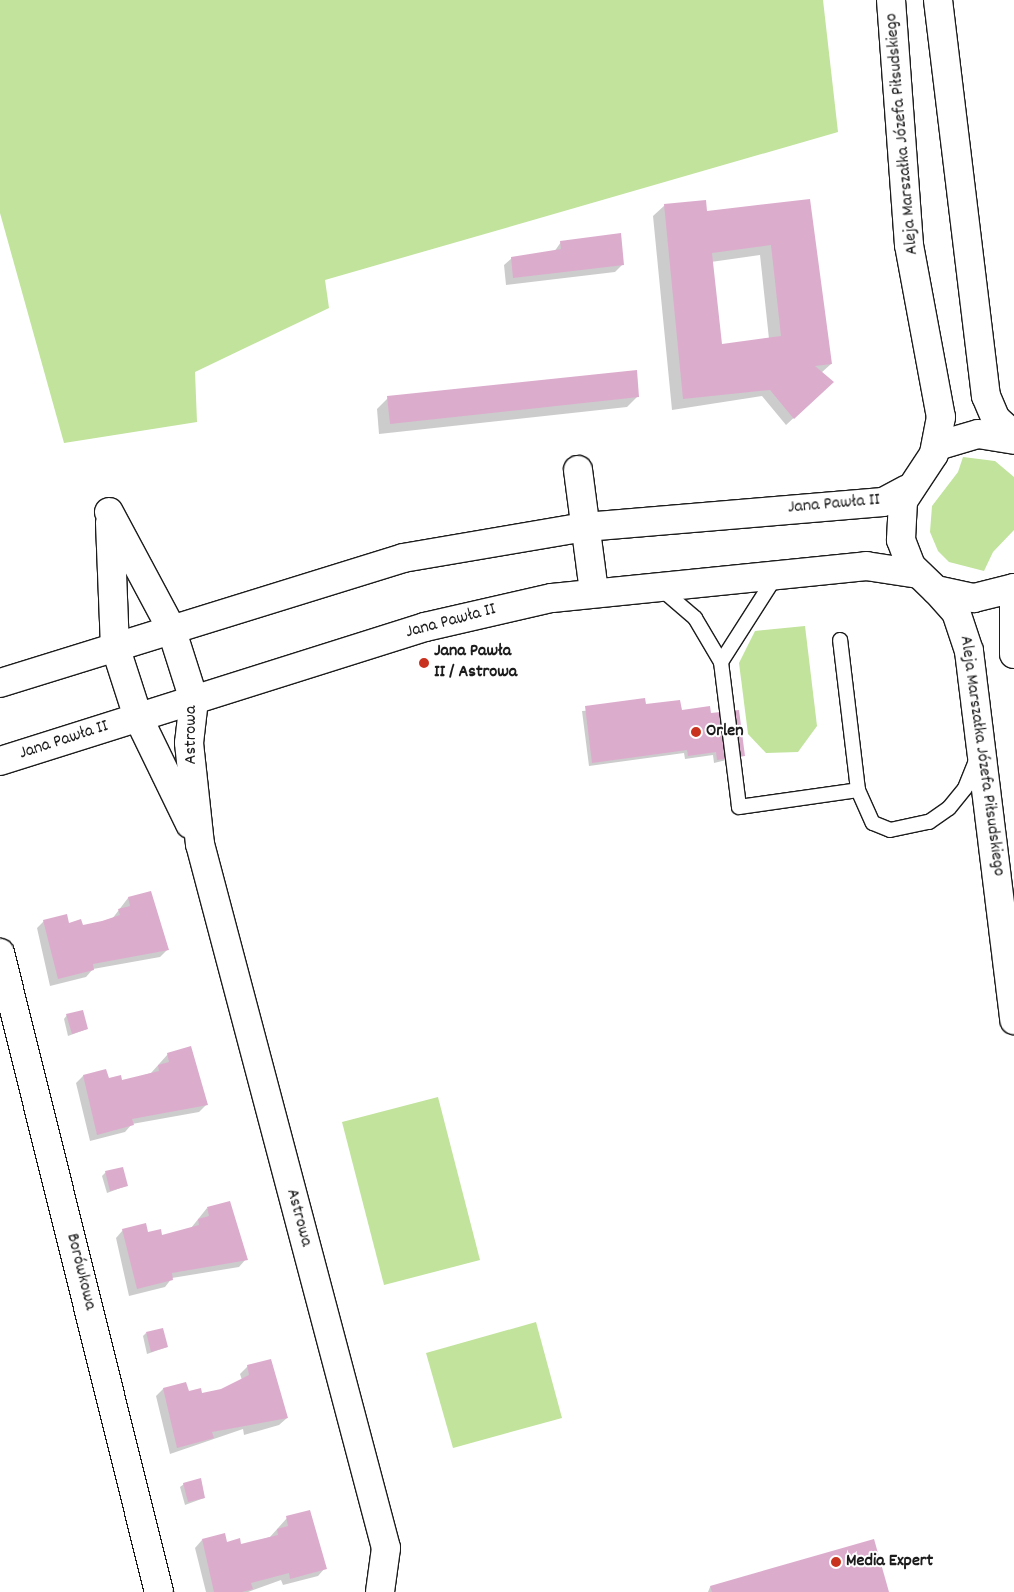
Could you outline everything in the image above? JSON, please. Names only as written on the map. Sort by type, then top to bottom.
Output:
[{"type":"street","name":"Aleja Marszałka Józefa Piłsudskiego","points":[[891,0],[910,245],[940,389],[937,446]]},
{"type":"street","points":[[938,0],[986,396],[996,419],[1014,435]]},
{"type":"street","points":[[907,489],[937,446],[978,434],[1014,440]]},
{"type":"street","points":[[578,470],[594,591]]},
{"type":"street","name":"Aleja Marszałka Józefa Piłsudskiego","points":[[907,489],[900,514],[900,540],[927,582],[956,612],[966,636],[981,742],[1014,1020]]},
{"type":"street","name":"Jana Pawła II","points":[[0,683],[171,628],[403,558],[586,527],[873,503],[907,489]]},
{"type":"street","name":"Astrowa","points":[[200,844],[138,717],[115,646],[109,512],[171,628],[194,700],[189,743],[200,844],[386,1548],[380,1592]]},
{"type":"street","name":"Jana Pawła II","points":[[0,761],[425,627],[594,591],[866,566],[984,598],[1014,588]]},
{"type":"street","points":[[1014,588],[1014,654]]},
{"type":"street","name":"Borówkowa","points":[[0,953],[159,1592]]},
{"type":"lane","points":[[721,662],[778,574]]},
{"type":"lane","points":[[656,585],[695,618],[721,662],[739,807],[858,790]]},
{"type":"lane","points":[[840,640],[858,790],[873,823],[890,830],[929,822],[949,808],[965,788],[981,742]]},
{"type":"green space","points":[[0,0],[823,0],[838,132],[325,280],[329,308],[195,372],[197,422],[64,443],[0,213]]},
{"type":"green space","points":[[963,457],[995,461],[1014,477],[1014,530],[993,552],[984,571],[949,562],[938,551],[930,532],[932,506],[958,472]]},
{"type":"green space","points":[[805,626],[817,726],[798,752],[766,753],[748,734],[739,663],[755,631]]},
{"type":"green space","points":[[438,1097],[480,1260],[384,1285],[342,1122]]},
{"type":"green space","points":[[536,1322],[562,1418],[453,1448],[426,1353]]},
{"type":"building","points":[[810,199],[832,364],[815,366],[834,382],[794,419],[770,390],[683,399],[664,204],[706,200],[707,211]],"holes":[[[771,245],[781,336],[722,344],[712,253]]]},
{"type":"building","points":[[621,233],[624,265],[513,278],[511,257],[561,249],[560,241]]},
{"type":"building","points":[[637,370],[639,397],[390,424],[387,396]]},
{"type":"building","points":[[645,698],[646,704],[680,700],[682,710],[710,706],[711,713],[739,710],[745,756],[717,760],[716,752],[688,756],[687,750],[592,763],[585,706]]},
{"type":"building","points":[[151,891],[169,950],[93,964],[94,970],[58,979],[43,920],[67,914],[69,923],[81,919],[83,925],[102,921],[120,915],[118,909],[130,906],[128,897]]},
{"type":"building","points":[[83,1010],[88,1029],[72,1034],[66,1014]]},
{"type":"building","points":[[191,1046],[208,1105],[132,1119],[134,1125],[97,1135],[83,1075],[106,1069],[109,1078],[121,1075],[122,1080],[159,1071],[158,1065],[169,1062],[167,1053]]},
{"type":"building","points":[[123,1167],[128,1186],[110,1191],[105,1171]]},
{"type":"building","points":[[230,1201],[248,1260],[172,1273],[173,1280],[137,1289],[122,1229],[146,1223],[148,1232],[161,1229],[162,1235],[199,1225],[198,1219],[209,1216],[207,1207]]},
{"type":"building","points":[[163,1328],[168,1347],[151,1352],[146,1332]]},
{"type":"building","points":[[271,1359],[288,1418],[212,1432],[214,1438],[177,1448],[163,1388],[186,1382],[189,1391],[201,1388],[202,1393],[221,1389],[249,1375],[247,1365]]},
{"type":"building","points":[[201,1478],[205,1498],[188,1502],[183,1483]]},
{"type":"building","points":[[310,1510],[327,1569],[290,1579],[289,1573],[251,1583],[253,1589],[242,1592],[214,1592],[202,1539],[225,1533],[227,1542],[240,1538],[241,1544],[278,1535],[277,1529],[288,1526],[286,1516]]},
{"type":"building","name":"Media Expert","points":[[874,1539],[889,1592],[712,1592],[710,1586]]},
{"type":"place","name":"Jana Pawła II / Astrowa","points":[[424,663]]},
{"type":"place","name":"Orlen","points":[[696,732]]},
{"type":"place","name":"Media Expert","points":[[836,1562]]}]
